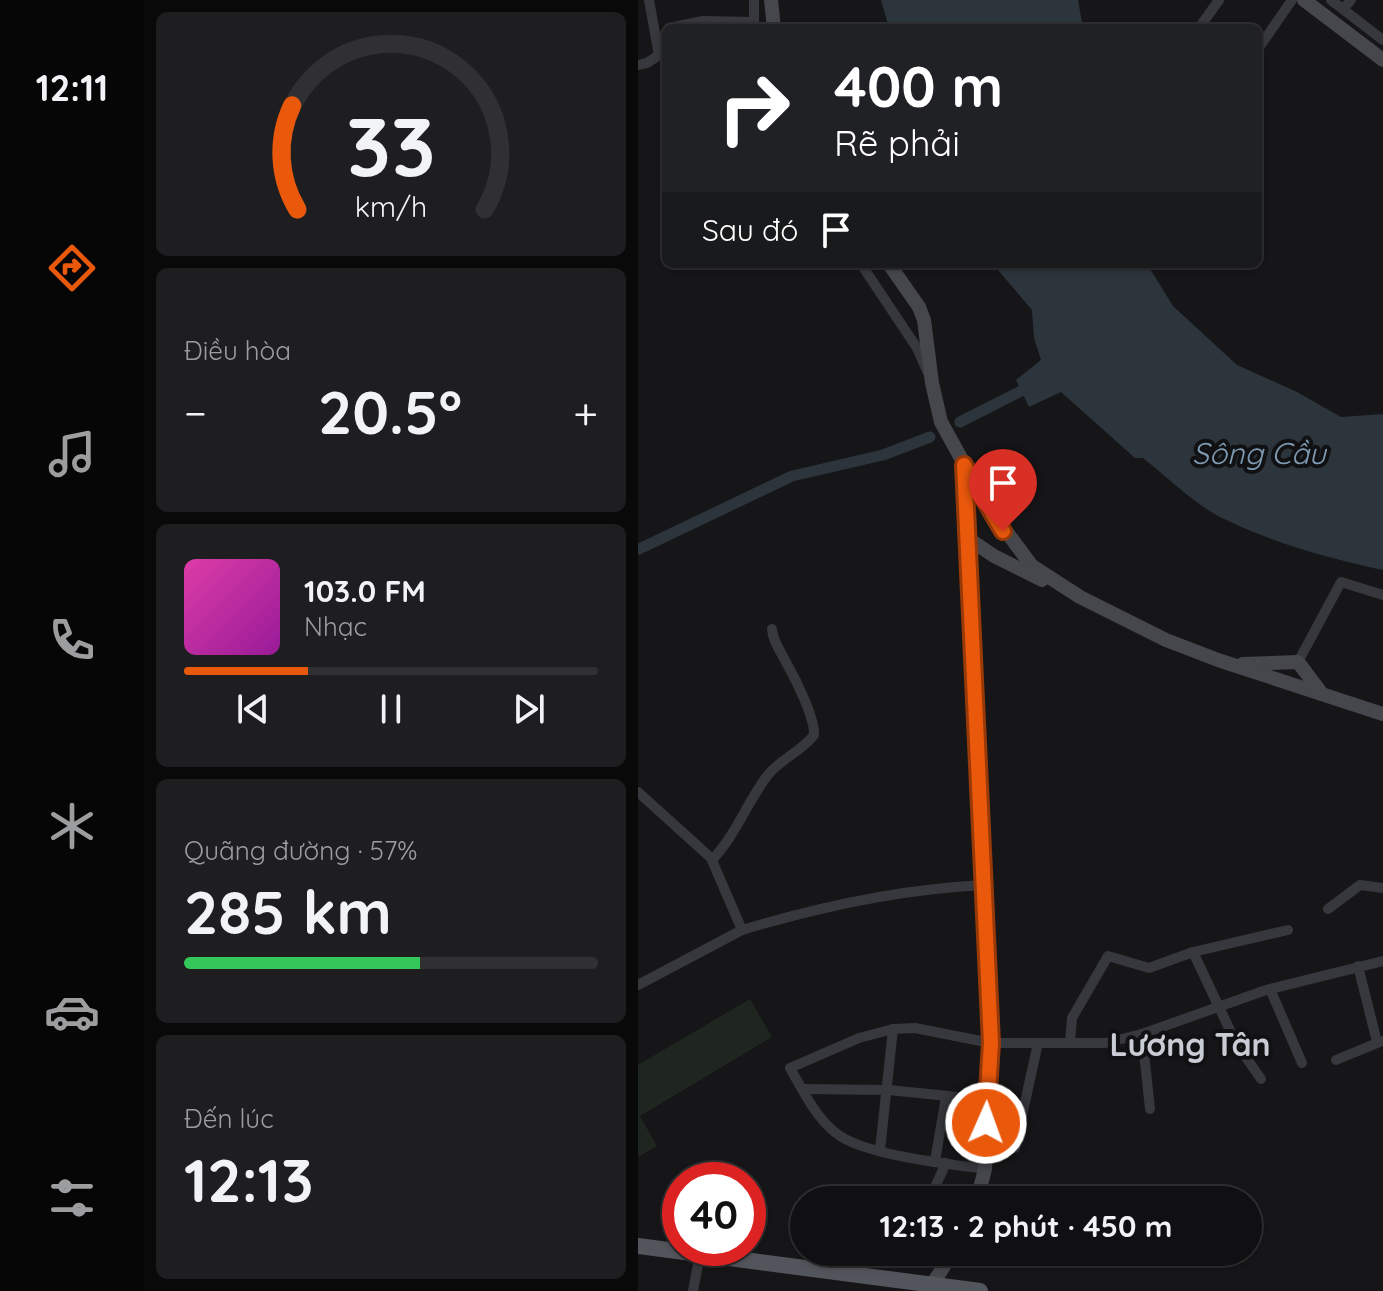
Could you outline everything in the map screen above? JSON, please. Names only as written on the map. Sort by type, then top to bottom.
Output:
[{"type":"main road","points":[[771,0],[774,24]]},
{"type":"main road","points":[[1304,0],[1383,60]]},
{"type":"main road","points":[[892,268],[919,307],[924,320],[932,383],[941,422],[964,465],[1003,531],[1032,566],[1080,597]]},
{"type":"main road","points":[[964,465],[991,1043],[983,1186]]},
{"type":"main road","points":[[966,537],[1016,569],[1120,615],[1145,631],[1235,665],[1383,714]]},
{"type":"main road","points":[[1235,665],[1298,662],[1322,695]]},
{"type":"main road","points":[[638,1246],[662,1249]]},
{"type":"main road","points":[[766,1264],[930,1288],[980,1291]]},
{"type":"main road","points":[[930,1288],[944,1266]]},
{"type":"street","points":[[638,65],[659,55],[649,0]]},
{"type":"street","points":[[754,0],[754,24]]},
{"type":"street","points":[[1202,24],[1219,0]]},
{"type":"street","points":[[1262,43],[1292,0]]},
{"type":"street","points":[[1331,0],[1383,40]]},
{"type":"street","points":[[1343,9],[1351,0]]},
{"type":"street","points":[[688,24],[703,21],[741,24]]},
{"type":"street","points":[[653,31],[662,29]]},
{"type":"street","points":[[864,268],[917,348],[932,383]]},
{"type":"street","points":[[1298,662],[1341,582],[1383,595]]},
{"type":"street","points":[[712,860],[769,775],[814,735],[813,724],[789,666],[777,647],[772,629]]},
{"type":"street","points":[[638,792],[712,860],[742,930]]},
{"type":"street","points":[[638,985],[742,930],[818,908],[915,890],[984,885]]},
{"type":"street","points":[[1328,909],[1360,885],[1383,888]]},
{"type":"street","points":[[1070,1043],[1072,1018],[1108,956],[1149,968],[1193,952],[1288,930]]},
{"type":"street","points":[[1193,952],[1236,1043],[1261,1079]]},
{"type":"street","points":[[985,1169],[854,1143],[835,1133],[790,1068],[859,1038],[893,1029],[915,1028],[991,1043],[1105,1043],[1142,1034],[1270,989],[1383,961]]},
{"type":"street","points":[[1336,1060],[1380,1041],[1358,966]]},
{"type":"street","points":[[1270,989],[1302,1063]]},
{"type":"street","points":[[880,1150],[889,1090],[893,1029]]},
{"type":"street","points":[[1142,1034],[1150,1109]]},
{"type":"street","points":[[1015,1148],[1038,1043]]},
{"type":"street","points":[[802,1089],[889,1090],[987,1100]]},
{"type":"street","points":[[933,1186],[940,1162],[946,1097]]},
{"type":"street","points":[[693,1291],[698,1266]]},
{"type":"shaded area","points":[[750,999],[772,1037],[640,1116],[657,1146],[638,1157],[638,1065]]},
{"type":"water","points":[[881,0],[1078,0],[1082,24],[888,24]]},
{"type":"water","name":"Sông Cầu","points":[[996,268],[1149,268],[1173,306],[1237,365],[1297,392],[1341,417],[1383,414],[1383,570],[1281,542],[1212,513],[1143,458],[1135,458],[1061,392],[1029,407],[1016,380],[1041,360],[1034,338],[1032,310]]},
{"type":"waterway","points":[[960,422],[1033,385]]},
{"type":"waterway","points":[[639,549],[792,476],[883,455],[930,437]]},
{"type":"district","name":"Lương Tân","points":[[1190,1045]]},
{"type":"route","points":[[986,1123],[991,1043],[964,465],[1003,531]]}]
